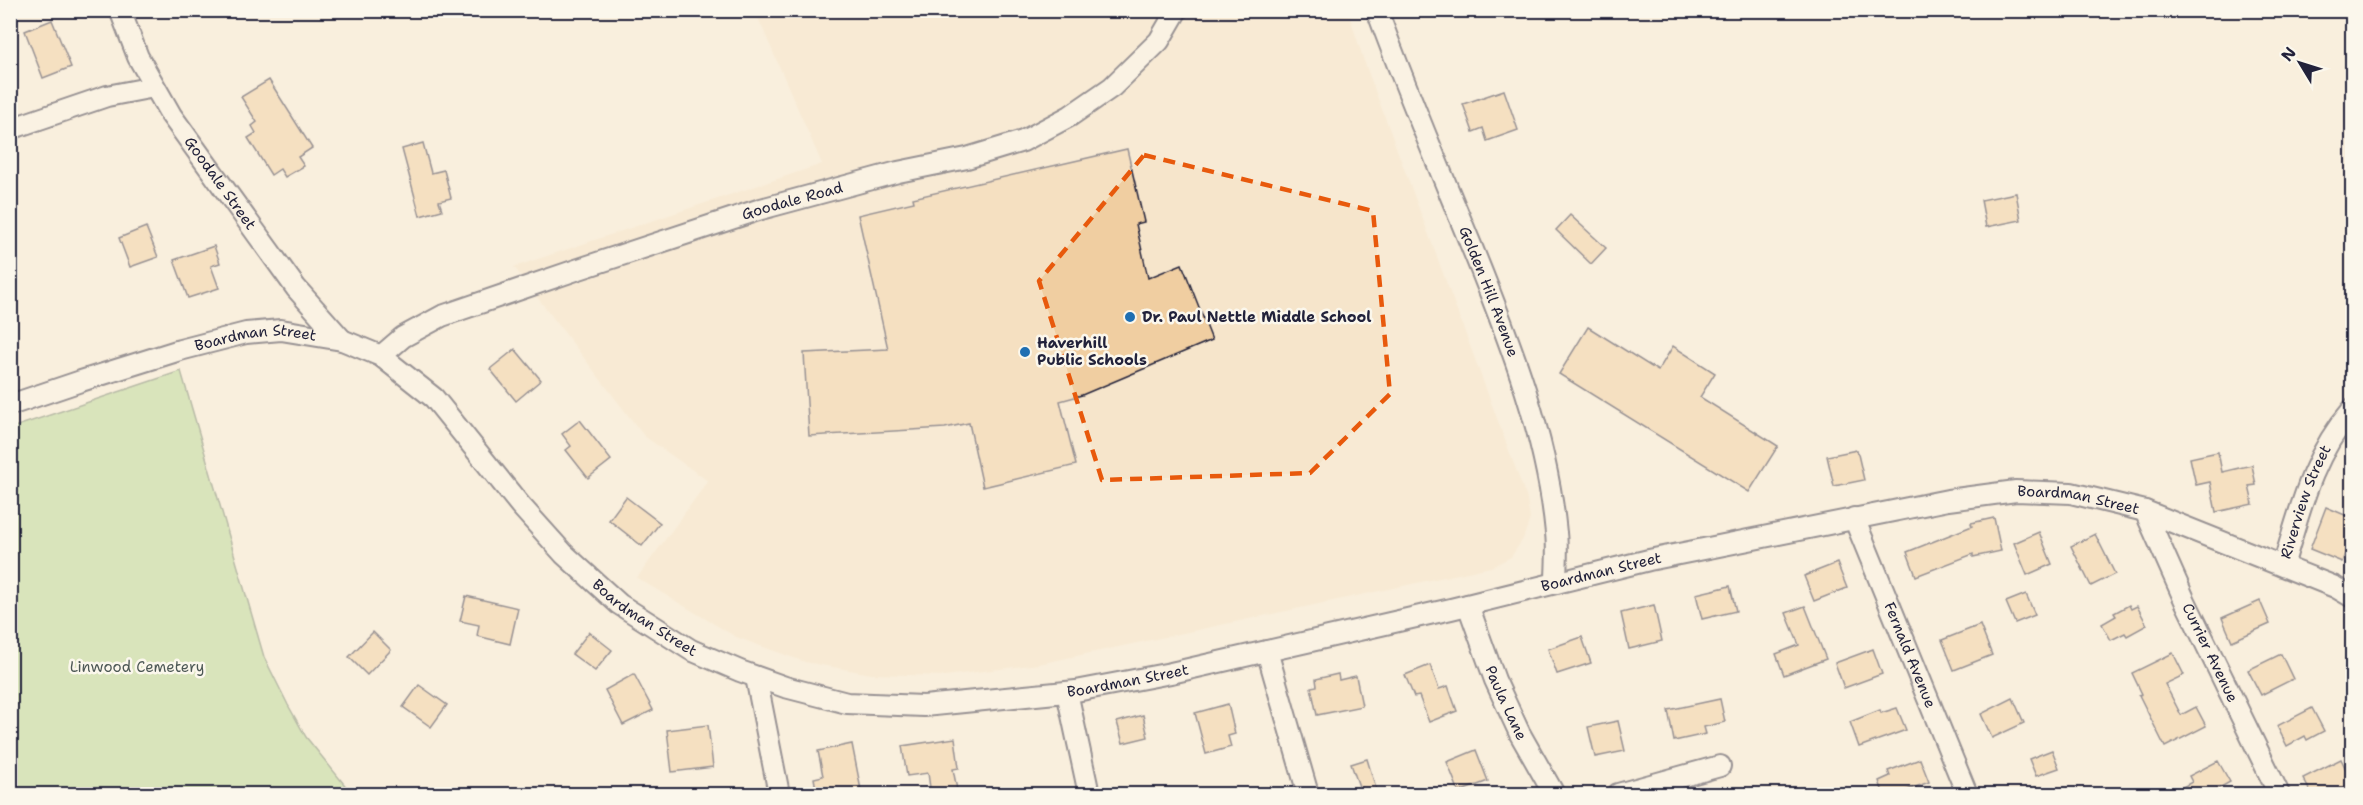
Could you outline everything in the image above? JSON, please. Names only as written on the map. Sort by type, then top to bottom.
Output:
[{"type":"street","name":"Goodale Street","points":[[120,10],[138,57],[171,115],[296,288],[342,340]]},
{"type":"street","name":"Goodale Road","points":[[381,356],[403,337],[442,316],[576,270],[761,209],[898,172],[967,158],[1023,141],[1070,116],[1112,87],[1159,41],[1177,10]]},
{"type":"street","name":"Golden Hill Avenue","points":[[1377,10],[1419,122],[1511,346],[1535,424],[1550,485],[1557,535],[1556,583]]},
{"type":"street","points":[[10,129],[107,96],[154,87]]},
{"type":"street","name":"Boardman Street","points":[[10,405],[169,353],[246,333],[281,330],[342,340],[381,356],[434,398],[564,554],[619,604],[691,650],[756,677],[847,703],[924,706],[1067,692],[1171,673],[1468,605],[1649,560],[1948,500],[2016,491],[2071,493],[2145,511],[2283,566],[2352,597]]},
{"type":"street","name":"Riverview Street","points":[[2283,566],[2318,460],[2352,410]]},
{"type":"street","name":"Currier Avenue","points":[[2145,511],[2190,612],[2279,795]]},
{"type":"street","name":"Fernald Avenue","points":[[1854,518],[1968,795]]},
{"type":"street","name":"Paula Lane","points":[[1468,605],[1495,680],[1520,734],[1554,795]]},
{"type":"street","points":[[1267,651],[1308,795]]},
{"type":"street","points":[[756,677],[779,795]]},
{"type":"street","points":[[1067,692],[1089,795]]},
{"type":"street","points":[[1618,795],[1720,766]]},
{"type":"highlighted area","points":[[1144,155],[1373,211],[1390,394],[1310,473],[1102,480],[1039,281]]},
{"type":"shaded area","name":"Haverhill Public Schools","points":[[755,11],[1348,11],[1363,58],[1527,499],[1530,519],[1523,539],[1511,557],[1491,567],[1039,664],[945,676],[871,674],[805,662],[736,637],[637,578],[708,481],[644,436],[514,267],[822,164]]},
{"type":"green space","name":"Linwood Cemetery","points":[[181,371],[264,657],[306,737],[352,794],[11,794],[11,428]]},
{"type":"building","points":[[52,20],[71,67],[43,78],[25,31]]},
{"type":"building","points":[[269,80],[312,148],[298,157],[304,166],[285,177],[280,169],[271,175],[248,138],[256,133],[252,126],[257,122],[241,97]]},
{"type":"building","points":[[1504,90],[1518,130],[1487,141],[1483,128],[1473,132],[1463,104]]},
{"type":"building","points":[[423,143],[431,173],[444,170],[451,198],[439,201],[442,210],[420,216],[402,149]]},
{"type":"building","name":"Dr. Paul Nettle Middle School","points":[[1127,149],[1144,222],[1136,224],[1148,278],[1182,264],[1212,340],[1082,395],[1060,401],[1076,465],[983,487],[969,423],[945,428],[809,436],[804,353],[888,349],[858,215],[914,202],[913,198]]},
{"type":"building","points":[[2016,193],[2021,220],[1986,227],[1981,200]]},
{"type":"building","points":[[1570,215],[1606,248],[1591,264],[1556,230]]},
{"type":"building","points":[[146,227],[158,257],[130,267],[119,238]]},
{"type":"building","points":[[214,246],[220,263],[211,266],[219,288],[188,298],[174,260]]},
{"type":"building","points":[[1588,327],[1658,371],[1673,346],[1715,373],[1700,397],[1778,446],[1749,492],[1559,374]]},
{"type":"building","points":[[515,349],[541,380],[516,401],[490,369]]},
{"type":"building","points":[[580,420],[611,460],[588,478],[566,450],[571,446],[562,434]]},
{"type":"building","points":[[1857,450],[1864,480],[1834,486],[1827,456]]},
{"type":"building","points":[[2218,452],[2222,472],[2252,465],[2256,485],[2249,486],[2253,504],[2216,512],[2210,482],[2196,485],[2190,458]]},
{"type":"building","points":[[626,497],[660,523],[642,546],[609,520]]},
{"type":"building","points":[[2326,507],[2352,518],[2352,535],[2342,562],[2310,549]]},
{"type":"building","points":[[1994,518],[2001,551],[1973,557],[1973,554],[1916,576],[1907,552],[1972,526],[1971,523]]},
{"type":"building","points":[[2039,532],[2052,564],[2027,575],[2014,543]]},
{"type":"building","points":[[2095,534],[2115,574],[2091,586],[2071,546]]},
{"type":"building","points":[[1837,563],[1847,588],[1814,601],[1804,576]]},
{"type":"building","points":[[1730,586],[1736,611],[1702,619],[1696,594]]},
{"type":"building","points":[[2026,594],[2035,615],[2015,623],[2006,602]]},
{"type":"building","points":[[466,596],[518,608],[510,644],[477,636],[479,625],[460,621]]},
{"type":"building","points":[[2260,601],[2270,624],[2232,641],[2222,618]]},
{"type":"building","points":[[1654,605],[1662,641],[1629,649],[1621,613]]},
{"type":"building","points":[[2129,605],[2131,609],[2137,606],[2147,625],[2127,636],[2125,633],[2111,640],[2102,624],[2116,616],[2114,613]]},
{"type":"building","points":[[1805,606],[1826,659],[1784,675],[1776,654],[1799,645],[1786,613]]},
{"type":"building","points":[[1980,625],[1992,655],[1954,670],[1942,640]]},
{"type":"building","points":[[373,632],[391,650],[367,675],[349,657]]},
{"type":"building","points":[[589,632],[612,650],[595,671],[572,654]]},
{"type":"building","points":[[1582,637],[1591,663],[1557,674],[1548,649]]},
{"type":"building","points":[[1873,649],[1882,674],[1844,688],[1835,663]]},
{"type":"building","points":[[2173,653],[2184,675],[2165,684],[2181,715],[2196,707],[2206,726],[2165,747],[2139,695],[2142,694],[2132,673]]},
{"type":"building","points":[[2281,654],[2293,679],[2261,695],[2248,670]]},
{"type":"building","points":[[1430,665],[1439,689],[1448,686],[1457,711],[1429,722],[1419,696],[1414,697],[1405,675]]},
{"type":"building","points":[[634,674],[653,710],[623,725],[605,690]]},
{"type":"building","points":[[1338,674],[1339,680],[1356,676],[1362,706],[1317,715],[1311,687],[1317,686],[1316,679]]},
{"type":"building","points":[[419,685],[447,705],[431,727],[403,707]]},
{"type":"building","points":[[2013,698],[2024,723],[1992,738],[1981,714]]},
{"type":"building","points":[[1720,699],[1725,722],[1704,727],[1706,734],[1674,741],[1668,710]]},
{"type":"building","points":[[1228,704],[1235,734],[1228,736],[1231,747],[1206,754],[1195,713]]},
{"type":"building","points":[[1897,708],[1906,730],[1859,747],[1850,722],[1880,710],[1881,713]]},
{"type":"building","points":[[2312,708],[2324,731],[2307,740],[2305,736],[2287,746],[2277,726]]},
{"type":"building","points":[[1143,715],[1148,737],[1123,743],[1117,722]]},
{"type":"building","points":[[1618,721],[1625,751],[1595,757],[1588,727]]},
{"type":"building","points":[[708,725],[713,767],[672,772],[667,730]]},
{"type":"building","points":[[955,738],[959,768],[953,769],[958,795],[931,795],[928,773],[907,776],[902,746]]},
{"type":"building","points":[[852,744],[862,795],[817,795],[814,778],[823,776],[818,751]]},
{"type":"building","points":[[1476,750],[1488,781],[1459,792],[1447,762]]},
{"type":"building","points":[[2052,750],[2059,768],[2036,776],[2029,759]]},
{"type":"building","points":[[1367,759],[1378,795],[1362,795],[1351,764]]},
{"type":"building","points":[[1920,759],[1929,782],[1894,795],[1884,795],[1879,781],[1890,776],[1888,771]]},
{"type":"building","points":[[2341,759],[2352,782],[2352,790],[2344,795],[2312,795],[2303,778]]},
{"type":"building","points":[[2218,761],[2230,782],[2207,795],[2168,795],[2192,782],[2189,776]]},
{"type":"place","name":"Dr. Paul Nettle Middle School","points":[[1130,317]]},
{"type":"place","name":"Haverhill Public Schools","points":[[1025,352]]}]
